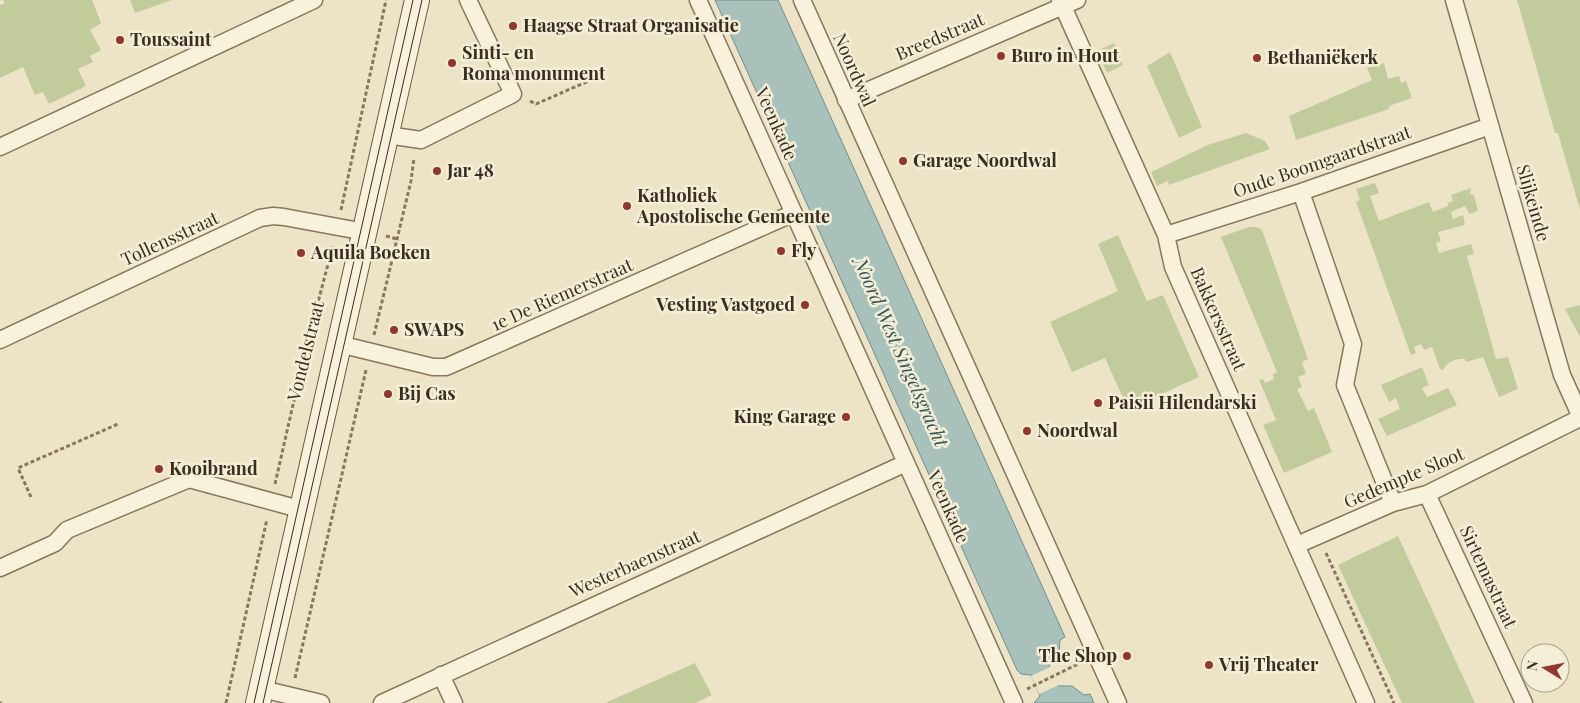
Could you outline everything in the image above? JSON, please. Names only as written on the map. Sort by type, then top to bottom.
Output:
[{"type":"street","points":[[0,148],[314,0]]},
{"type":"street","name":"Vondelstraat","points":[[260,696],[417,0]]},
{"type":"street","points":[[387,136],[421,140],[512,94],[468,0]]},
{"type":"street","name":"Veenkade","points":[[698,0],[906,463],[1008,701]]},
{"type":"street","name":"Noordwal","points":[[802,0],[1118,703]]},
{"type":"street","name":"Slijkeinde","points":[[1454,0],[1562,375],[1580,417]]},
{"type":"street","name":"Breedstraat","points":[[846,100],[1067,2]]},
{"type":"street","name":"Bakkersstraat","points":[[1067,2],[1166,235],[1173,267],[1366,703]]},
{"type":"street","name":"Oude Boomgaardstraat","points":[[1166,235],[1300,192],[1490,126]]},
{"type":"street","points":[[1300,192],[1353,344],[1346,385],[1393,503]]},
{"type":"street","name":"1e De Riemerstraat","points":[[339,344],[433,367],[446,366],[794,213]]},
{"type":"street","name":"Tollensstraat","points":[[0,340],[260,218],[273,216],[365,232]]},
{"type":"street","name":"Gedempte Sloot","points":[[1297,545],[1393,503],[1428,494],[1580,417]]},
{"type":"street","name":"Westerbaenstraat","points":[[382,703],[906,463]]},
{"type":"street","points":[[0,568],[54,543],[67,530],[189,479],[302,510]]},
{"type":"street","name":"Sirtemastraat","points":[[1428,494],[1524,703]]},
{"type":"street","points":[[441,675],[454,703]]},
{"type":"street","points":[[260,696],[321,703]]},
{"type":"path","name":"Vondelstraat","points":[[226,703],[305,352],[337,227],[386,0]]},
{"type":"path","points":[[512,94],[536,104],[591,80]]},
{"type":"path","points":[[31,497],[18,468],[118,424]]},
{"type":"path","points":[[1318,536],[1394,703]]},
{"type":"path","points":[[1034,685],[1077,664]]},
{"type":"green space","points":[[3,0],[92,0],[101,23],[90,30],[101,50],[90,56],[93,62],[78,69],[86,86],[49,104],[43,92],[35,95],[23,67],[0,78],[0,5],[5,3]]},
{"type":"green space","points":[[130,0],[172,0],[135,13]]},
{"type":"green space","points":[[1517,0],[1580,0],[1580,210],[1558,133],[1555,133]]},
{"type":"green space","points":[[1114,43],[1123,65],[1107,73],[1097,51]]},
{"type":"green space","points":[[1170,52],[1202,127],[1179,138],[1147,66]]},
{"type":"green space","points":[[1384,63],[1388,79],[1399,76],[1401,83],[1406,81],[1412,98],[1389,106],[1389,109],[1296,140],[1289,116],[1372,80],[1367,68]]},
{"type":"green space","points":[[1246,133],[1265,141],[1270,149],[1169,185],[1167,181],[1157,186],[1151,172],[1208,145]]},
{"type":"green space","points":[[1375,183],[1379,193],[1370,196],[1379,221],[1429,202],[1433,212],[1448,206],[1448,203],[1453,201],[1451,195],[1471,188],[1470,194],[1474,195],[1478,211],[1469,214],[1465,206],[1451,212],[1453,219],[1463,215],[1465,225],[1438,232],[1441,241],[1436,243],[1439,253],[1471,244],[1474,254],[1467,256],[1496,359],[1508,357],[1518,389],[1499,397],[1483,357],[1466,362],[1465,359],[1455,360],[1449,363],[1443,370],[1440,369],[1432,347],[1424,350],[1421,344],[1414,347],[1416,353],[1411,355],[1356,202],[1360,200],[1356,189]]},
{"type":"green space","points":[[1249,227],[1257,227],[1262,230],[1308,359],[1302,362],[1306,374],[1298,377],[1302,387],[1297,389],[1308,411],[1314,408],[1332,452],[1284,473],[1263,425],[1276,420],[1259,380],[1263,379],[1265,383],[1274,379],[1273,374],[1277,372],[1221,237]]},
{"type":"green space","points":[[1118,235],[1147,301],[1163,295],[1199,377],[1128,409],[1105,358],[1072,372],[1050,322],[1118,291],[1098,244]]},
{"type":"green space","points":[[1580,305],[1580,337],[1565,309]]},
{"type":"green space","points":[[1422,367],[1429,385],[1422,388],[1427,397],[1448,388],[1457,405],[1387,436],[1378,419],[1400,409],[1396,398],[1389,402],[1381,385]]},
{"type":"green space","points":[[1398,536],[1475,703],[1402,703],[1338,565]]},
{"type":"green space","points":[[695,663],[712,695],[695,703],[605,703]]},
{"type":"water","name":"Noord West Singelsgracht","points":[[715,0],[778,0],[1065,637],[1060,640],[1059,653],[1049,666],[1059,686],[1072,686],[1084,695],[1090,694],[1094,703],[1034,703],[1040,696],[1031,675],[1021,674],[1017,670]]},
{"type":"pier","points":[[1052,666],[1061,684],[1039,694],[1031,676]]},
{"type":"tram line","points":[[254,703],[413,0]]},
{"type":"tram line","points":[[263,703],[422,0]]},
{"type":"place","name":"Haagse Straat Organisatie","points":[[513,26]]},
{"type":"place","name":"Toussaint","points":[[120,40]]},
{"type":"place","name":"Buro in Hout","points":[[1001,56]]},
{"type":"place","name":"Bethaniëkerk","points":[[1257,58]]},
{"type":"place","name":"Sinti- en Roma monument","points":[[452,63]]},
{"type":"place","name":"Garage Noordwal","points":[[903,161]]},
{"type":"place","name":"Jar 48","points":[[437,171]]},
{"type":"place","name":"Katholiek Apostolische Gemeente","points":[[627,206]]},
{"type":"place","name":"Fly","points":[[781,251]]},
{"type":"place","name":"Aquila Boeken","points":[[301,253]]},
{"type":"place","name":"Vesting Vastgoed","points":[[805,305]]},
{"type":"place","name":"SWAPS","points":[[394,330]]},
{"type":"place","name":"Bij Cas","points":[[388,394]]},
{"type":"place","name":"Paisii Hilendarski","points":[[1098,403]]},
{"type":"place","name":"King Garage","points":[[846,417]]},
{"type":"place","name":"Noordwal","points":[[1027,431]]},
{"type":"place","name":"Kooibrand","points":[[159,469]]},
{"type":"place","name":"The Shop","points":[[1127,656]]},
{"type":"place","name":"Vrij Theater","points":[[1209,665]]}]
